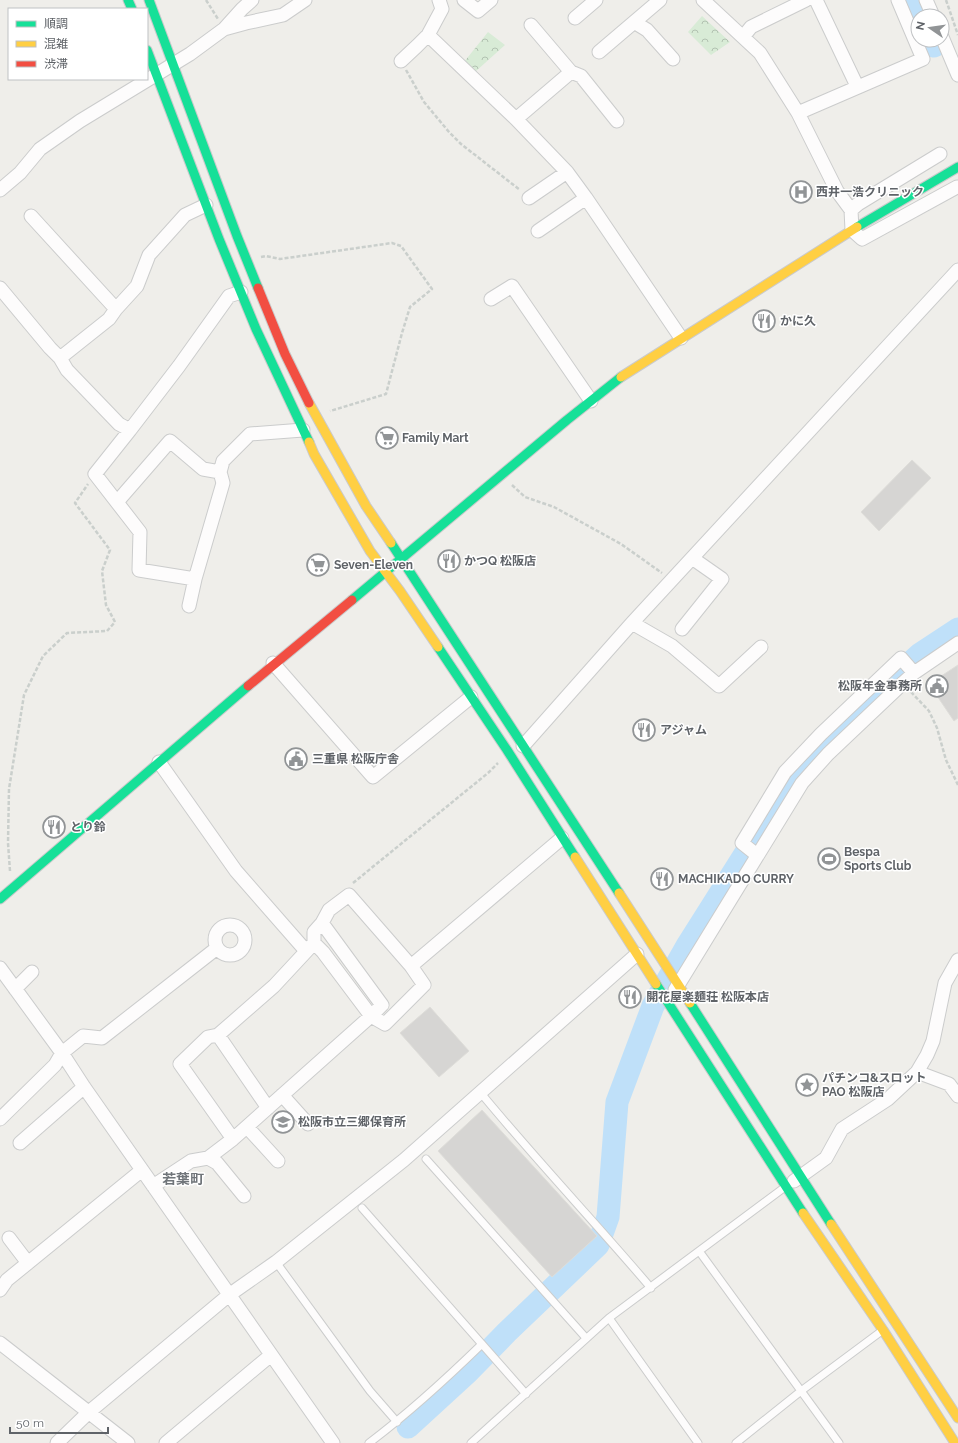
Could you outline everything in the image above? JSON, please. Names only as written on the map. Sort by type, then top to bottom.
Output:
[{"type":"street","points":[[149,0],[247,261],[285,354],[315,415],[366,506],[677,982],[800,1177],[958,1418]]},
{"type":"street","points":[[0,190],[20,173],[40,149],[80,122],[190,54],[224,29],[252,0]]},
{"type":"street","points":[[224,29],[283,15],[306,0]]},
{"type":"street","points":[[401,61],[428,34],[442,9],[439,0]]},
{"type":"street","points":[[464,0],[478,11],[491,0]]},
{"type":"street","points":[[575,18],[596,0]]},
{"type":"street","points":[[599,52],[660,0]]},
{"type":"street","points":[[703,0],[760,53],[798,113],[837,191],[851,210],[852,230],[862,239],[957,187]]},
{"type":"street","points":[[743,37],[751,27],[806,0]]},
{"type":"street","points":[[816,0],[857,86]]},
{"type":"street","points":[[798,113],[857,86],[923,59],[898,0]]},
{"type":"street","points":[[634,22],[647,30],[673,59]]},
{"type":"street","points":[[531,25],[570,72],[581,76],[617,121]]},
{"type":"street","points":[[428,34],[516,119],[568,172],[681,338]]},
{"type":"street","points":[[947,48],[958,75]]},
{"type":"street","points":[[148,52],[167,99],[206,205],[256,329],[314,454],[370,550],[507,750],[562,838],[655,980],[666,1000],[785,1187],[883,1330],[954,1443]]},
{"type":"street","points":[[516,119],[570,72]]},
{"type":"street","points":[[851,210],[858,204],[940,154]]},
{"type":"street","points":[[0,899],[274,664],[619,378],[852,230],[958,167]]},
{"type":"street","points":[[530,198],[568,172]]},
{"type":"street","points":[[538,231],[586,198]]},
{"type":"street","points":[[60,358],[109,319],[137,286],[149,255],[185,215],[206,205]]},
{"type":"street","points":[[31,216],[116,309]]},
{"type":"street","points":[[523,746],[632,623],[958,270]]},
{"type":"street","points":[[491,299],[512,286],[591,401]]},
{"type":"street","points":[[0,288],[60,358],[67,370],[119,424],[130,430]]},
{"type":"street","points":[[195,579],[139,570],[140,532],[95,474],[179,366],[229,296],[241,292]]},
{"type":"street","points":[[189,606],[195,579],[223,483],[220,472],[223,461],[250,434],[303,430]]},
{"type":"street","points":[[117,502],[170,441],[203,469],[220,472]]},
{"type":"street","points":[[682,629],[722,580],[692,558]]},
{"type":"street","points":[[632,623],[672,646],[719,686],[761,647]]},
{"type":"street","points":[[666,1000],[802,783],[828,754],[874,709],[914,673],[958,643]]},
{"type":"street","points":[[756,855],[742,843],[785,772],[901,658],[914,673]]},
{"type":"street","points":[[274,664],[373,777],[471,697]]},
{"type":"street","points":[[860,697],[874,709]]},
{"type":"street","points":[[814,742],[828,754]]},
{"type":"street","points":[[159,762],[236,871],[310,947],[323,952],[371,1016],[385,1024],[424,985],[411,966],[349,895],[330,910],[314,932],[310,947],[274,986],[218,1035],[208,1037],[180,1064],[233,1139]]},
{"type":"street","points":[[771,796],[787,806]]},
{"type":"street","points":[[411,966],[562,838]]},
{"type":"street","points":[[153,1186],[191,1161],[208,1158],[233,1139],[382,1005],[322,923]]},
{"type":"street","points":[[0,1119],[55,1065],[62,1053],[83,1036],[102,1038],[217,948]]},
{"type":"street","points":[[57,1443],[89,1412],[229,1295],[276,1262],[404,1160],[637,954]]},
{"type":"street","points":[[785,1187],[826,1158],[842,1128],[888,1099],[917,1072],[927,1056],[933,1041],[945,983],[958,960]]},
{"type":"street","points":[[0,968],[62,1053],[84,1087],[333,1443]]},
{"type":"street","points":[[15,989],[32,972]]},
{"type":"street","points":[[218,1035],[268,1108]]},
{"type":"street","points":[[917,1072],[950,1084],[958,1096]]},
{"type":"street","points":[[20,1143],[84,1087]]},
{"type":"street","points":[[282,1095],[308,1124]]},
{"type":"street","points":[[248,1127],[278,1162]]},
{"type":"street","points":[[208,1158],[217,1163],[244,1196]]},
{"type":"street","points":[[0,1290],[7,1280],[142,1170]]},
{"type":"street","points":[[9,1238],[28,1263]]},
{"type":"street","points":[[0,1343],[128,1443]]},
{"type":"street","points":[[166,1443],[271,1355]]},
{"type":"lane","points":[[480,1092],[510,1129],[651,1288]]},
{"type":"lane","points":[[426,1159],[586,1338]]},
{"type":"lane","points":[[471,1443],[609,1318],[785,1187]]},
{"type":"lane","points":[[362,1208],[526,1394]]},
{"type":"lane","points":[[699,1251],[839,1443]]},
{"type":"lane","points":[[276,1262],[370,1391],[397,1422]]},
{"type":"lane","points":[[609,1318],[698,1443]]},
{"type":"lane","points":[[736,1443],[801,1391],[883,1330]]},
{"type":"lane","points":[[369,1443],[397,1422],[436,1389],[483,1345]]},
{"type":"path","points":[[206,0],[224,29]]},
{"type":"path","points":[[946,0],[958,35]]},
{"type":"path","points":[[401,61],[424,102],[449,132],[461,144],[530,198]]},
{"type":"path","points":[[247,261],[266,256],[280,259],[392,243],[400,246],[432,289],[410,307],[386,394],[315,415]]},
{"type":"path","points":[[12,889],[8,843],[8,789],[24,695],[44,656],[66,633],[107,631],[114,622],[106,605],[102,571],[110,550],[75,502],[95,474]]},
{"type":"path","points":[[510,483],[525,497],[554,507],[621,544],[672,580]]},
{"type":"path","points":[[903,683],[929,711],[937,728],[946,760],[958,785]]},
{"type":"path","points":[[349,886],[488,773],[501,760]]},
{"type":"green space","points":[[702,16],[730,42],[711,55],[688,32]]},
{"type":"green space","points":[[488,32],[505,45],[475,72],[464,62]]},
{"type":"building","points":[[912,460],[931,478],[879,531],[861,512]]},
{"type":"building","points":[[958,665],[958,718],[954,721],[929,684]]},
{"type":"building","points":[[430,1007],[469,1051],[439,1077],[400,1033]]},
{"type":"building","points":[[482,1110],[597,1236],[552,1277],[438,1151]]},
{"type":"waterway","points":[[916,0],[919,8]]},
{"type":"waterway","points":[[408,1427],[468,1372],[507,1332],[598,1245],[608,1217],[617,1102],[653,1006],[687,946],[793,778],[838,728],[920,654],[958,629]]},
{"type":"traffic: fast","points":[[128,0],[132,8]]},
{"type":"traffic: fast","points":[[149,0],[237,236],[258,288]]},
{"type":"traffic: fast","points":[[148,53],[219,239],[256,329],[309,442]]},
{"type":"traffic: fast","points":[[857,227],[958,167]]},
{"type":"traffic: fast","points":[[352,600],[567,420],[621,377]]},
{"type":"traffic: fast","points":[[391,543],[619,893]]},
{"type":"traffic: fast","points":[[438,647],[507,750],[575,857]]},
{"type":"traffic: fast","points":[[0,899],[248,686]]},
{"type":"traffic: fast","points":[[656,984],[803,1213]]},
{"type":"traffic: fast","points":[[690,1003],[831,1224]]},
{"type":"traffic: slow","points":[[621,377],[857,227]]},
{"type":"traffic: slow","points":[[309,403],[366,506],[391,543]]},
{"type":"traffic: slow","points":[[309,442],[314,454],[370,551],[400,591],[438,647]]},
{"type":"traffic: slow","points":[[575,857],[656,984]]},
{"type":"traffic: slow","points":[[619,893],[690,1003]]},
{"type":"traffic: slow","points":[[803,1213],[883,1330],[955,1443]]},
{"type":"traffic: slow","points":[[831,1224],[958,1418]]},
{"type":"traffic: jam","points":[[258,288],[285,354],[309,403]]},
{"type":"traffic: jam","points":[[248,686],[352,600]]},
{"type":"place","name":"西井一浩クリニック","points":[[801,192]]},
{"type":"place","name":"かに久","points":[[764,321]]},
{"type":"place","name":"Family Mart","points":[[387,438]]},
{"type":"place","name":"かつQ 松阪店","points":[[449,561]]},
{"type":"place","name":"Seven-Eleven","points":[[318,565]]},
{"type":"place","name":"松阪年金事務所","points":[[937,686]]},
{"type":"place","name":"アジャム","points":[[644,730]]},
{"type":"place","name":"三重県 松阪庁舎","points":[[296,759]]},
{"type":"place","name":"とり鈴","points":[[54,827]]},
{"type":"place","name":"Bespa Sports Club","points":[[829,859]]},
{"type":"place","name":"MACHIKADO CURRY","points":[[662,879]]},
{"type":"place","name":"開花屋楽麺荘 松阪本店","points":[[630,997]]},
{"type":"place","name":"パチンコ&スロット PAO 松阪店","points":[[807,1085]]},
{"type":"place","name":"松阪市立三郷保育所","points":[[283,1122]]},
{"type":"district","name":"若葉町","points":[[183,1179]]}]
